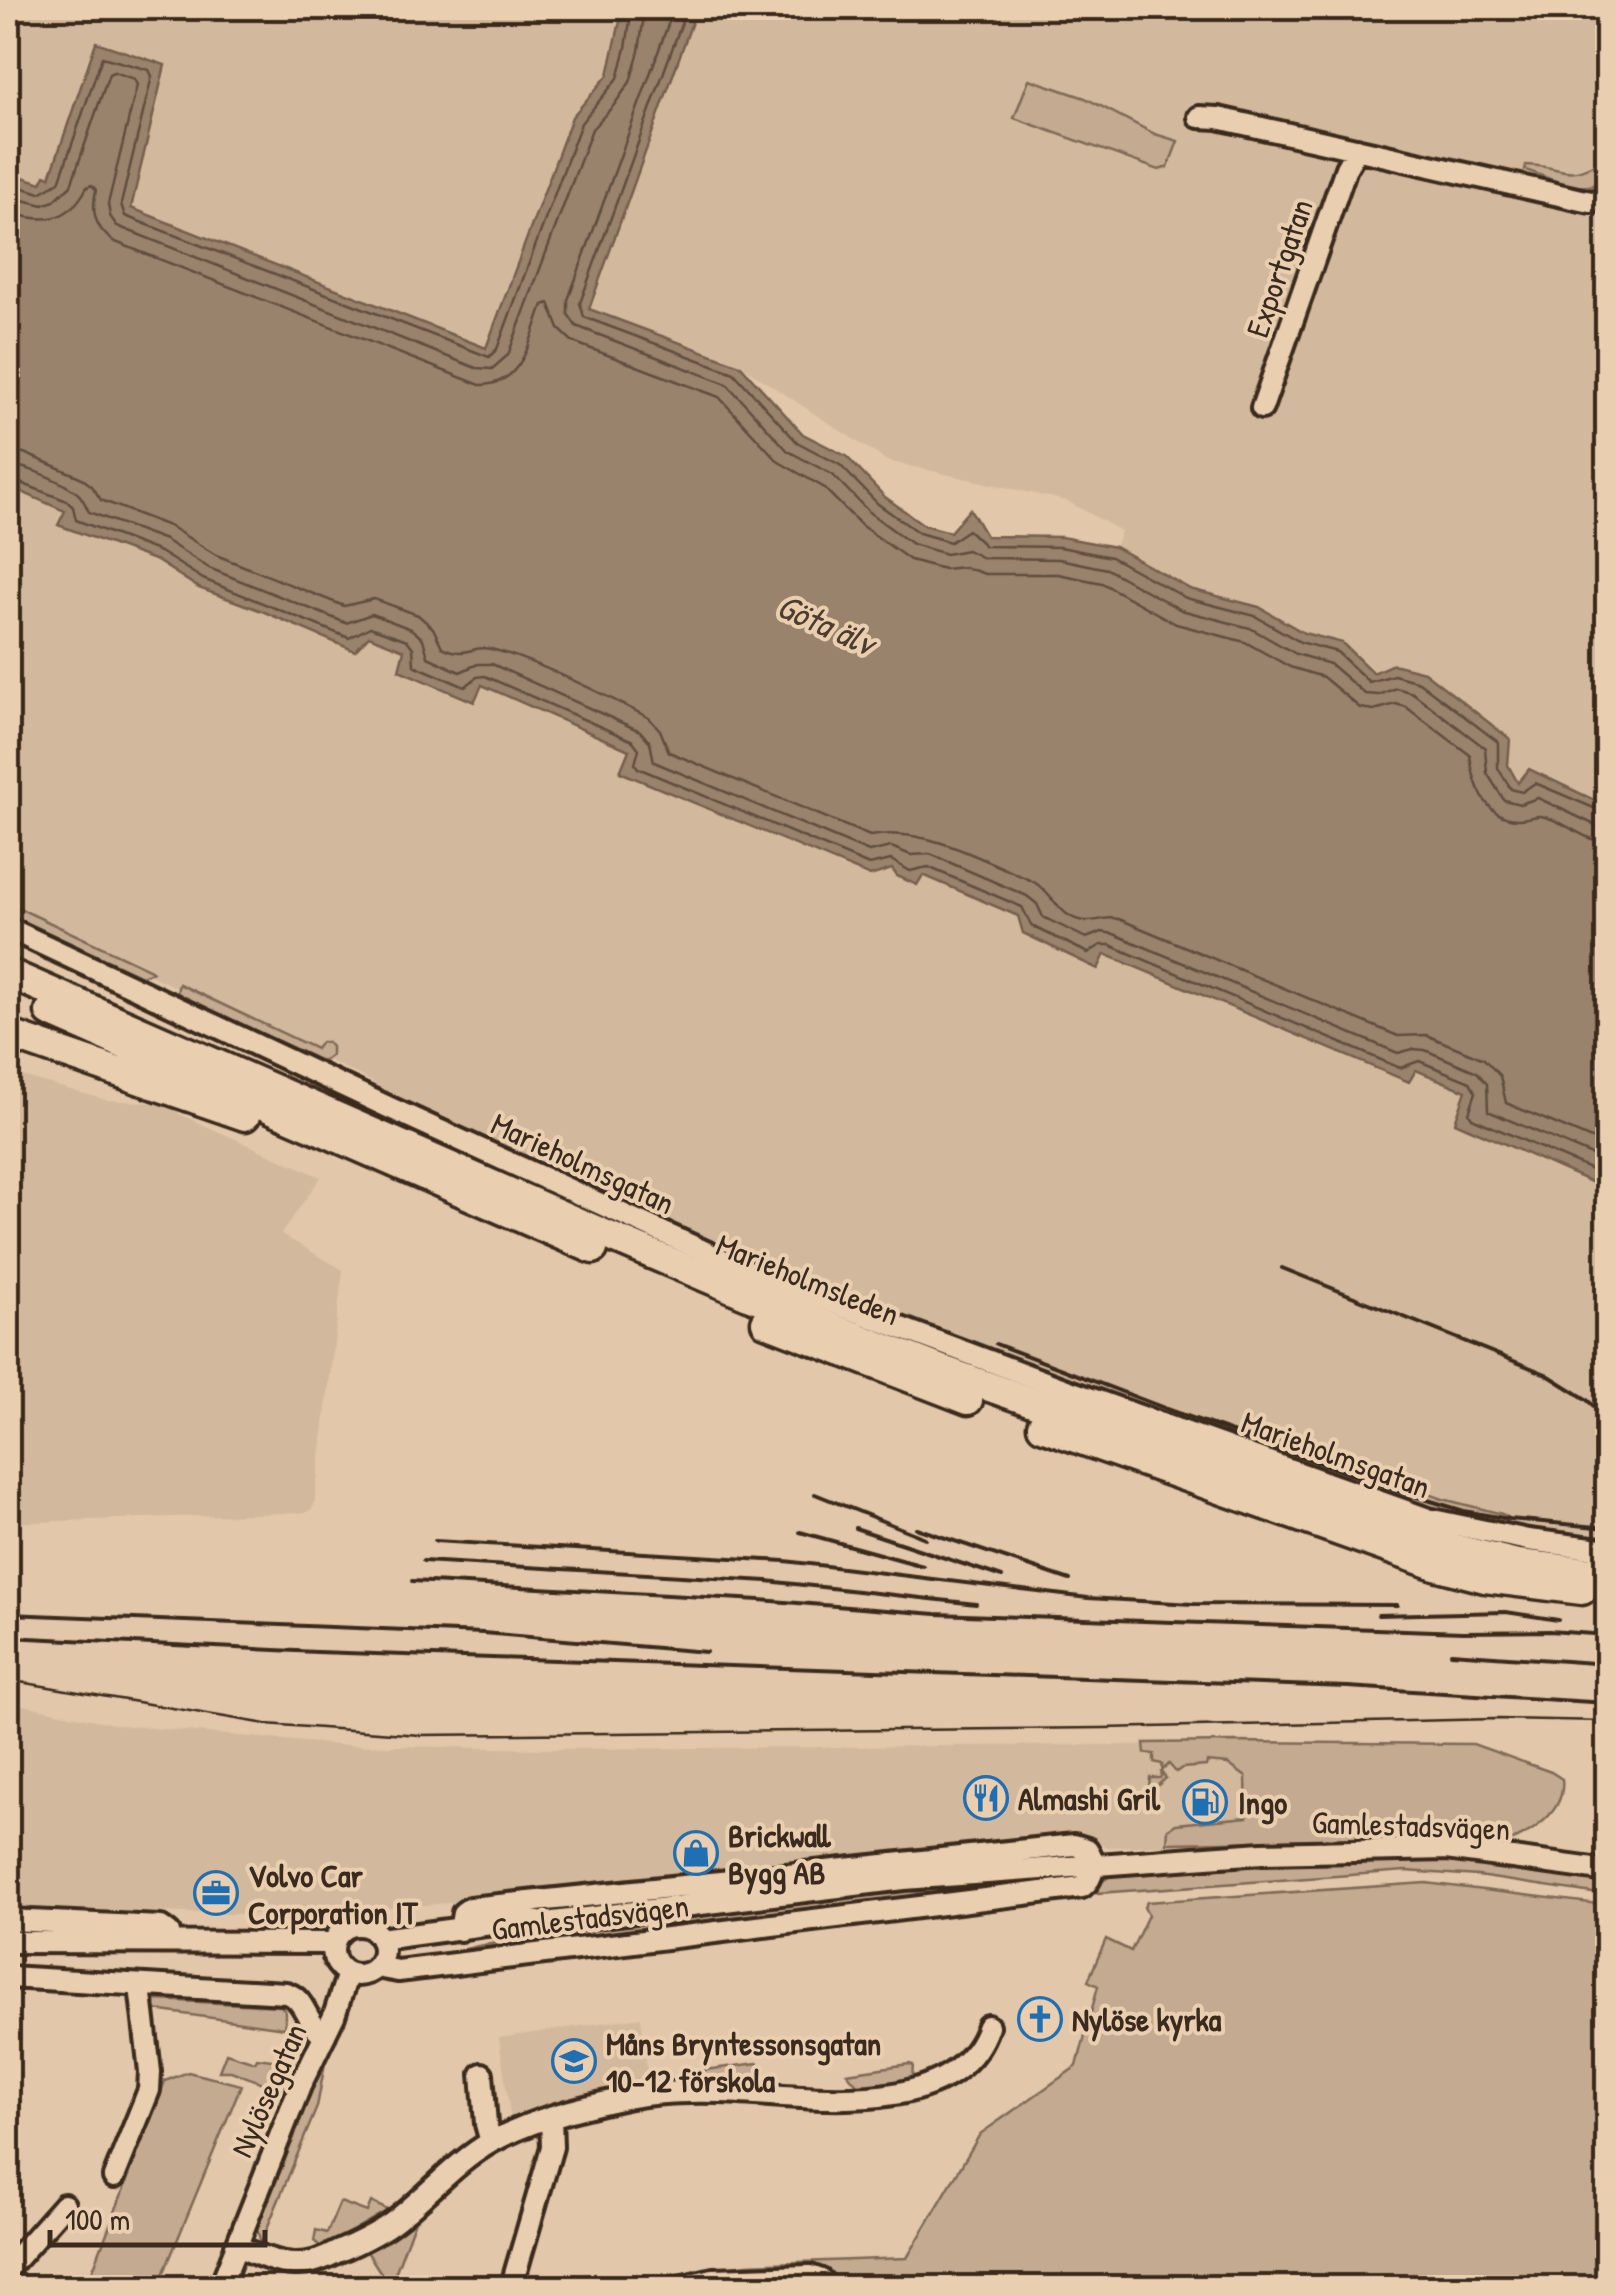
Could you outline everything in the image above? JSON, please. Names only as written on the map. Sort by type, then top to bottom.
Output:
[{"type":"highway","name":"Marieholmsleden","points":[[8,973],[645,1251],[925,1364],[1427,1542],[1518,1564],[1608,1574]]},
{"type":"highway","name":"Marieholmsleden","points":[[8,994],[329,1136],[804,1338],[1435,1565],[1485,1578],[1608,1592]]},
{"type":"highway","points":[[8,1034],[274,1126],[329,1136]]},
{"type":"street","points":[[1199,117],[1218,118],[1576,200],[1608,199]]},
{"type":"street","name":"Exportgatan","points":[[1262,408],[1346,168],[1357,149]]},
{"type":"street","name":"Marieholmsgatan","points":[[8,928],[640,1224],[798,1291],[1428,1519],[1528,1540],[1608,1550]]},
{"type":"street","name":"Gamlestadsvägen","points":[[378,1965],[398,1971],[1082,1887],[1091,1877],[1093,1864],[1086,1849],[1074,1845],[470,1908],[462,1913],[460,1930]]},
{"type":"street","name":"Gamlestadsvägen","points":[[378,1965],[410,1950],[526,1930],[544,1923],[950,1874],[1396,1848],[1492,1854],[1608,1870]]},
{"type":"street","points":[[950,1874],[980,1899]]},
{"type":"street","points":[[8,1920],[161,1927],[170,1942]]},
{"type":"street","name":"Gamlestadsvägen","points":[[380,1940],[523,1920],[544,1923]]},
{"type":"street","points":[[369,1928],[380,1940],[383,1952],[378,1965],[365,1974],[348,1973],[336,1960],[334,1943],[343,1930],[369,1928]]},
{"type":"street","points":[[8,1942],[334,1943]]},
{"type":"street","name":"Nylösegatan","points":[[220,2288],[348,1973]]},
{"type":"street","points":[[8,1977],[292,1994],[312,2027],[324,2036]]},
{"type":"street","points":[[114,2176],[149,2090],[140,1986]]},
{"type":"street","points":[[236,2246],[291,2264],[326,2258],[395,2221],[465,2159],[492,2142],[551,2117],[636,2096],[719,2092],[844,2099],[893,2094],[925,2085],[956,2070],[979,2048],[988,2026]]},
{"type":"street","points":[[482,2074],[486,2124],[492,2142]]},
{"type":"street","points":[[511,2288],[552,2147],[551,2117]]},
{"type":"street","points":[[8,2268],[64,2205]]},
{"type":"street","points":[[675,2288],[713,2280],[810,2276],[827,2288]]},
{"type":"shaded area","points":[[8,8],[623,8],[608,75],[572,117],[487,348],[130,208],[164,65],[96,42],[50,177],[42,184],[8,172]]},
{"type":"shaded area","points":[[697,8],[1607,8],[1607,806],[1530,769],[1518,784],[1508,765],[1373,673],[1342,643],[1304,633],[1259,607],[1190,589],[1115,547],[1121,531],[1067,501],[887,461],[740,365],[589,309]]},
{"type":"shaded area","points":[[1029,79],[1085,98],[1155,134],[1178,141],[1168,167],[1159,170],[1014,118]]},
{"type":"shaded area","points":[[1607,154],[1607,178],[1587,186],[1567,185],[1525,170],[1526,165],[1581,170]]},
{"type":"shaded area","points":[[8,486],[65,511],[59,525],[157,561],[199,588],[262,611],[369,636],[404,650],[399,669],[474,702],[482,685],[630,751],[620,772],[892,869],[922,875],[1018,916],[1098,968],[1104,954],[1409,1082],[1415,1070],[1467,1092],[1456,1122],[1607,1189],[1607,1546],[1474,1525],[889,1320],[593,1197],[367,1079],[8,907]]},
{"type":"shaded area","points":[[8,903],[153,972],[141,976],[8,914]]},
{"type":"shaded area","points":[[179,984],[316,1049],[321,1042],[327,1042],[331,1055],[319,1060],[189,1000],[177,992]]},
{"type":"shaded area","points":[[8,1072],[106,1100],[176,1104],[179,1114],[321,1177],[281,1234],[343,1270],[314,1506],[308,1512],[8,1523]]},
{"type":"shaded area","points":[[1253,1433],[1443,1499],[1502,1514],[1507,1517],[1506,1525],[1423,1505],[1240,1440],[1240,1436]]},
{"type":"shaded area","points":[[8,1702],[119,1725],[339,1745],[550,1749],[1254,1744],[1255,1842],[1108,1847],[1093,1838],[1062,1840],[636,1887],[331,1913],[8,1908]]},
{"type":"shaded area","points":[[1144,1743],[1473,1744],[1551,1772],[1562,1779],[1562,1791],[1544,1820],[1503,1844],[1503,1834],[1497,1833],[1498,1843],[1389,1839],[1167,1843],[1168,1829],[1176,1824],[1247,1817],[1246,1777],[1228,1764],[1207,1762],[1206,1766],[1176,1772],[1169,1764],[1162,1771],[1162,1764],[1154,1762],[1154,1754],[1145,1753]]},
{"type":"shaded area","points":[[1162,1773],[1166,1778],[1148,1794],[1150,1778],[1160,1778]]},
{"type":"shaded area","points":[[1388,1857],[1494,1864],[1608,1880],[1607,1895],[1478,1876],[1406,1871],[1097,1893],[1110,1876]]},
{"type":"shaded area","points":[[1426,1883],[1607,1905],[1607,2287],[656,2288],[676,2274],[747,2264],[907,2258],[980,2134],[1077,2066],[1098,1986],[1088,1981],[1106,1939],[1131,1951],[1148,1915],[1144,1907],[1147,1902]]},
{"type":"shaded area","points":[[895,1890],[947,1894],[429,1958],[571,1931]]},
{"type":"shaded area","points":[[156,2000],[281,2006],[285,2010],[285,2028],[154,2010]]},
{"type":"shaded area","name":"Måns Bryntessonsgatan 10-12 förskola","points":[[641,2017],[649,2084],[606,2091],[511,2121],[499,2038]]},
{"type":"shaded area","points":[[226,2053],[255,2062],[257,2058],[280,2061],[275,2088],[231,2071],[219,2071]]},
{"type":"shaded area","points":[[325,2063],[317,2107],[261,2243],[257,2228],[299,2125],[303,2101]]},
{"type":"shaded area","points":[[758,2063],[759,2083],[681,2081],[681,2073]]},
{"type":"shaded area","points":[[913,2065],[912,2078],[864,2088],[847,2073]]},
{"type":"shaded area","points":[[188,2072],[241,2085],[158,2287],[91,2287],[87,2285],[165,2081]]},
{"type":"shaded area","points":[[340,2202],[367,2212],[371,2202],[388,2210],[322,2248],[314,2241],[316,2230],[327,2233]]},
{"type":"shaded area","points":[[417,2215],[390,2287],[366,2250]]},
{"type":"water","name":"Göta älv","points":[[623,8],[697,8],[589,309],[740,365],[803,434],[846,456],[885,497],[924,525],[950,532],[970,509],[986,536],[1061,537],[1115,547],[1190,589],[1259,607],[1304,633],[1342,643],[1373,673],[1393,664],[1424,672],[1510,739],[1508,765],[1518,783],[1529,769],[1607,806],[1607,1189],[1455,1122],[1466,1091],[1416,1070],[1409,1082],[1105,954],[1098,969],[1023,933],[1018,916],[923,875],[917,885],[897,876],[892,869],[870,876],[620,772],[629,750],[482,685],[474,702],[399,670],[404,650],[369,636],[355,651],[199,588],[157,561],[58,525],[65,511],[8,486],[8,172],[41,183],[45,175],[50,177],[96,42],[165,65],[131,208],[486,348],[572,117],[608,75]]},
{"type":"tram line","points":[[8,1680],[266,1724],[420,1735],[1103,1728],[1496,1719],[1608,1721]]},
{"type":"railway","points":[[1282,1268],[1546,1374],[1586,1399],[1608,1419]]},
{"type":"railway","points":[[996,1344],[1167,1409],[1464,1511],[1608,1528]]},
{"type":"railway","points":[[815,1494],[925,1538]]},
{"type":"railway","points":[[855,1528],[1002,1577]]},
{"type":"railway","points":[[916,1528],[1070,1580]]},
{"type":"railway","points":[[800,1532],[923,1566]]},
{"type":"railway","points":[[435,1541],[785,1561],[1088,1598],[1193,1604],[1397,1605]]},
{"type":"railway","points":[[423,1561],[767,1581],[976,1604]]},
{"type":"railway","points":[[412,1581],[936,1614],[1608,1635]]},
{"type":"railway","points":[[1378,1615],[1506,1612],[1558,1620]]},
{"type":"railway","points":[[8,1614],[483,1633],[706,1652]]},
{"type":"railway","points":[[8,1637],[317,1652],[1348,1687],[1608,1703]]},
{"type":"railway","points":[[1451,1653],[1608,1664]]},
{"type":"place","name":"Almashi Gril","points":[[986,1798]]},
{"type":"place","name":"Ingo","points":[[1205,1802]]},
{"type":"place","name":"Brickwall Bygg AB","points":[[696,1853]]},
{"type":"place","name":"Volvo Car Corporation IT","points":[[216,1893]]},
{"type":"place","name":"Nylöse kyrka","points":[[1040,2019]]},
{"type":"place","name":"Måns Bryntessonsgatan 10-12 förskola","points":[[574,2061]]}]
